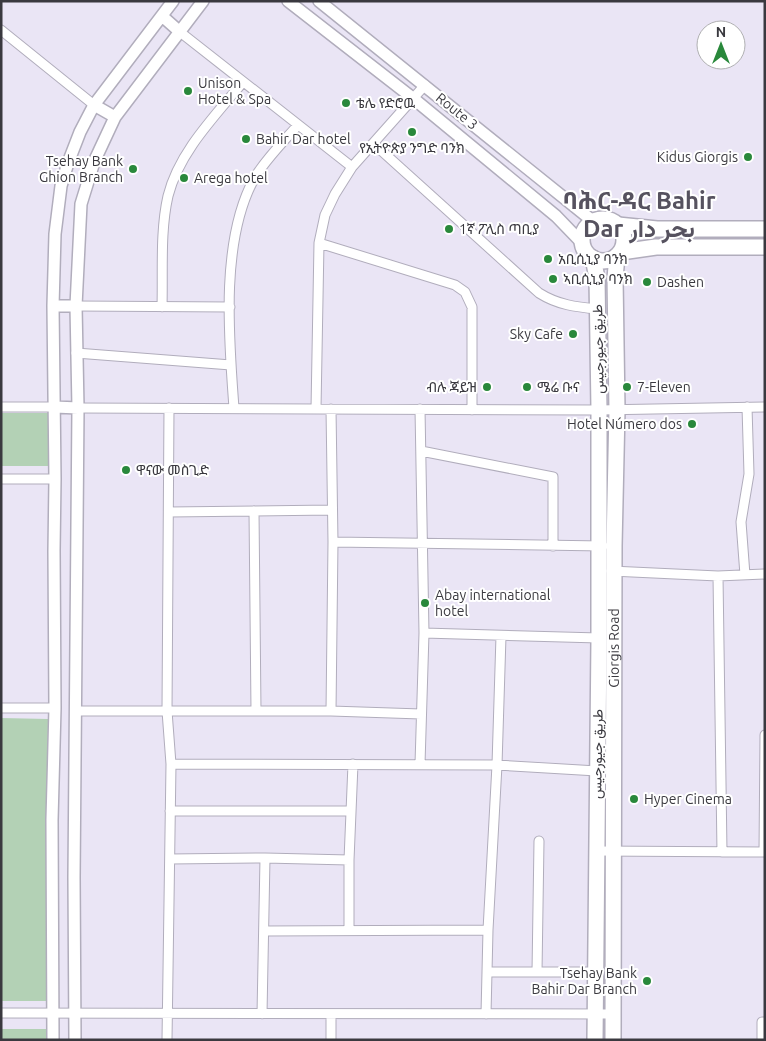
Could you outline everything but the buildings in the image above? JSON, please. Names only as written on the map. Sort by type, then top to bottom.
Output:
[{"type":"highway","points":[[765,229],[657,229],[618,225],[605,220],[594,222],[585,231],[583,244],[588,254],[593,258],[605,261],[619,254],[656,247],[765,248]]},
{"type":"highway","points":[[618,225],[624,235],[623,247],[619,254]]},
{"type":"highway","points":[[719,229],[719,248]]},
{"type":"highway","name":"Giorgis Road","points":[[613,1040],[614,546],[617,410],[615,278],[619,254]]},
{"type":"highway","name":"طريق جيورجيس","points":[[593,258],[597,278],[599,410],[595,1040]]},
{"type":"street","points":[[53,1040],[52,877],[55,708],[55,407],[53,306],[55,234],[61,186],[77,140],[94,105],[173,1]]},
{"type":"street","points":[[75,1040],[74,877],[78,408],[76,306],[81,204],[94,162],[115,117],[203,1]]},
{"type":"street","points":[[288,1],[414,99],[556,216],[583,244]]},
{"type":"street","name":"Route 3","points":[[319,1],[594,222]]},
{"type":"street","points":[[162,16],[242,82],[352,167]]},
{"type":"street","points":[[1,30],[94,105],[115,117]]},
{"type":"street","points":[[162,307],[164,229],[168,196],[178,171],[193,144],[242,82]]},
{"type":"street","points":[[316,409],[319,243],[328,208],[334,194],[352,167],[425,85]]},
{"type":"street","points":[[234,408],[230,307],[234,238],[242,206],[255,177],[298,126]]},
{"type":"street","points":[[374,144],[539,293],[567,306],[598,309]]},
{"type":"street","points":[[319,243],[455,285],[465,292],[472,307],[472,410]]},
{"type":"street","points":[[53,306],[230,307]]},
{"type":"street","points":[[76,353],[231,365]]},
{"type":"street","points":[[1,407],[472,410],[765,407]]},
{"type":"street","points":[[744,575],[741,522],[749,474],[747,407]]},
{"type":"street","points":[[167,1040],[171,764],[167,710],[170,408]]},
{"type":"street","points":[[331,409],[333,542],[331,711]]},
{"type":"street","points":[[420,409],[424,634],[420,764]]},
{"type":"street","points":[[421,451],[553,477],[553,546]]},
{"type":"street","points":[[1,479],[76,479]]},
{"type":"street","points":[[169,512],[332,510]]},
{"type":"street","points":[[254,511],[256,711]]},
{"type":"street","points":[[333,542],[614,546]]},
{"type":"street","points":[[54,551],[76,551]]},
{"type":"street","points":[[599,570],[718,576],[765,574]]},
{"type":"street","points":[[718,576],[722,852]]},
{"type":"street","points":[[424,634],[599,638]]},
{"type":"street","points":[[486,1014],[501,636]]},
{"type":"street","points":[[1,708],[331,711],[421,714]]},
{"type":"street","points":[[596,851],[765,852],[765,735]]},
{"type":"street","points":[[171,764],[497,765],[597,770]]},
{"type":"street","points":[[349,930],[349,860],[353,764]]},
{"type":"street","points":[[170,811],[351,811]]},
{"type":"street","points":[[537,972],[539,841]]},
{"type":"street","points":[[170,858],[349,860]]},
{"type":"street","points":[[262,1014],[265,858]]},
{"type":"street","points":[[52,877],[74,877]]},
{"type":"street","points":[[265,931],[488,930]]},
{"type":"street","points":[[487,972],[596,972]]},
{"type":"street","points":[[1,1013],[614,1014]]},
{"type":"street","points":[[331,1014],[331,1040]]},
{"type":"street","points":[[762,1040],[762,1022],[765,1022]]},
{"type":"green space","points":[[1,413],[53,413],[53,466],[1,466]]},
{"type":"green space","points":[[1,718],[48,719],[46,1001],[1,1001]]},
{"type":"green space","points":[[1,1029],[52,1029],[52,1040],[1,1040]]},
{"type":"place","name":"Unison Hotel & Spa","points":[[188,91]]},
{"type":"place","name":"ቴሌ የድሮዉ","points":[[346,103]]},
{"type":"place","name":"የኢትዮጵያ ንግድ ባንክ","points":[[412,132]]},
{"type":"place","name":"Bahir Dar hotel","points":[[246,139]]},
{"type":"place","name":"Kidus Giorgis","points":[[748,157]]},
{"type":"place","name":"Tsehay Bank Ghion Branch","points":[[133,169]]},
{"type":"place","name":"Arega hotel","points":[[184,178]]},
{"type":"place","name":"1ኛ ፖሊስ ጣቢያ","points":[[449,229]]},
{"type":"place","name":"አቢሲኒያ ባንክ","points":[[548,259]]},
{"type":"place","name":"ኣቢሲኒያ ባንክ","points":[[553,279]]},
{"type":"place","name":"Dashen","points":[[647,282]]},
{"type":"place","name":"Sky Cafe","points":[[573,334]]},
{"type":"place","name":"ብሉ ጃይዝ","points":[[487,387]]},
{"type":"place","name":"ሜሬ ቡና","points":[[527,387]]},
{"type":"place","name":"7-Eleven","points":[[627,387]]},
{"type":"place","name":"Hotel Número dos","points":[[692,424]]},
{"type":"place","name":"ዋናው መስጊድ","points":[[126,470]]},
{"type":"place","name":"Abay international hotel","points":[[425,603]]},
{"type":"place","name":"Hyper Cinema","points":[[634,799]]},
{"type":"place","name":"Tsehay Bank Bahir Dar Branch","points":[[647,981]]},
{"type":"district","name":"ባሕር-ዳር Bahir Dar بحر دار","points":[[639,214]]}]
